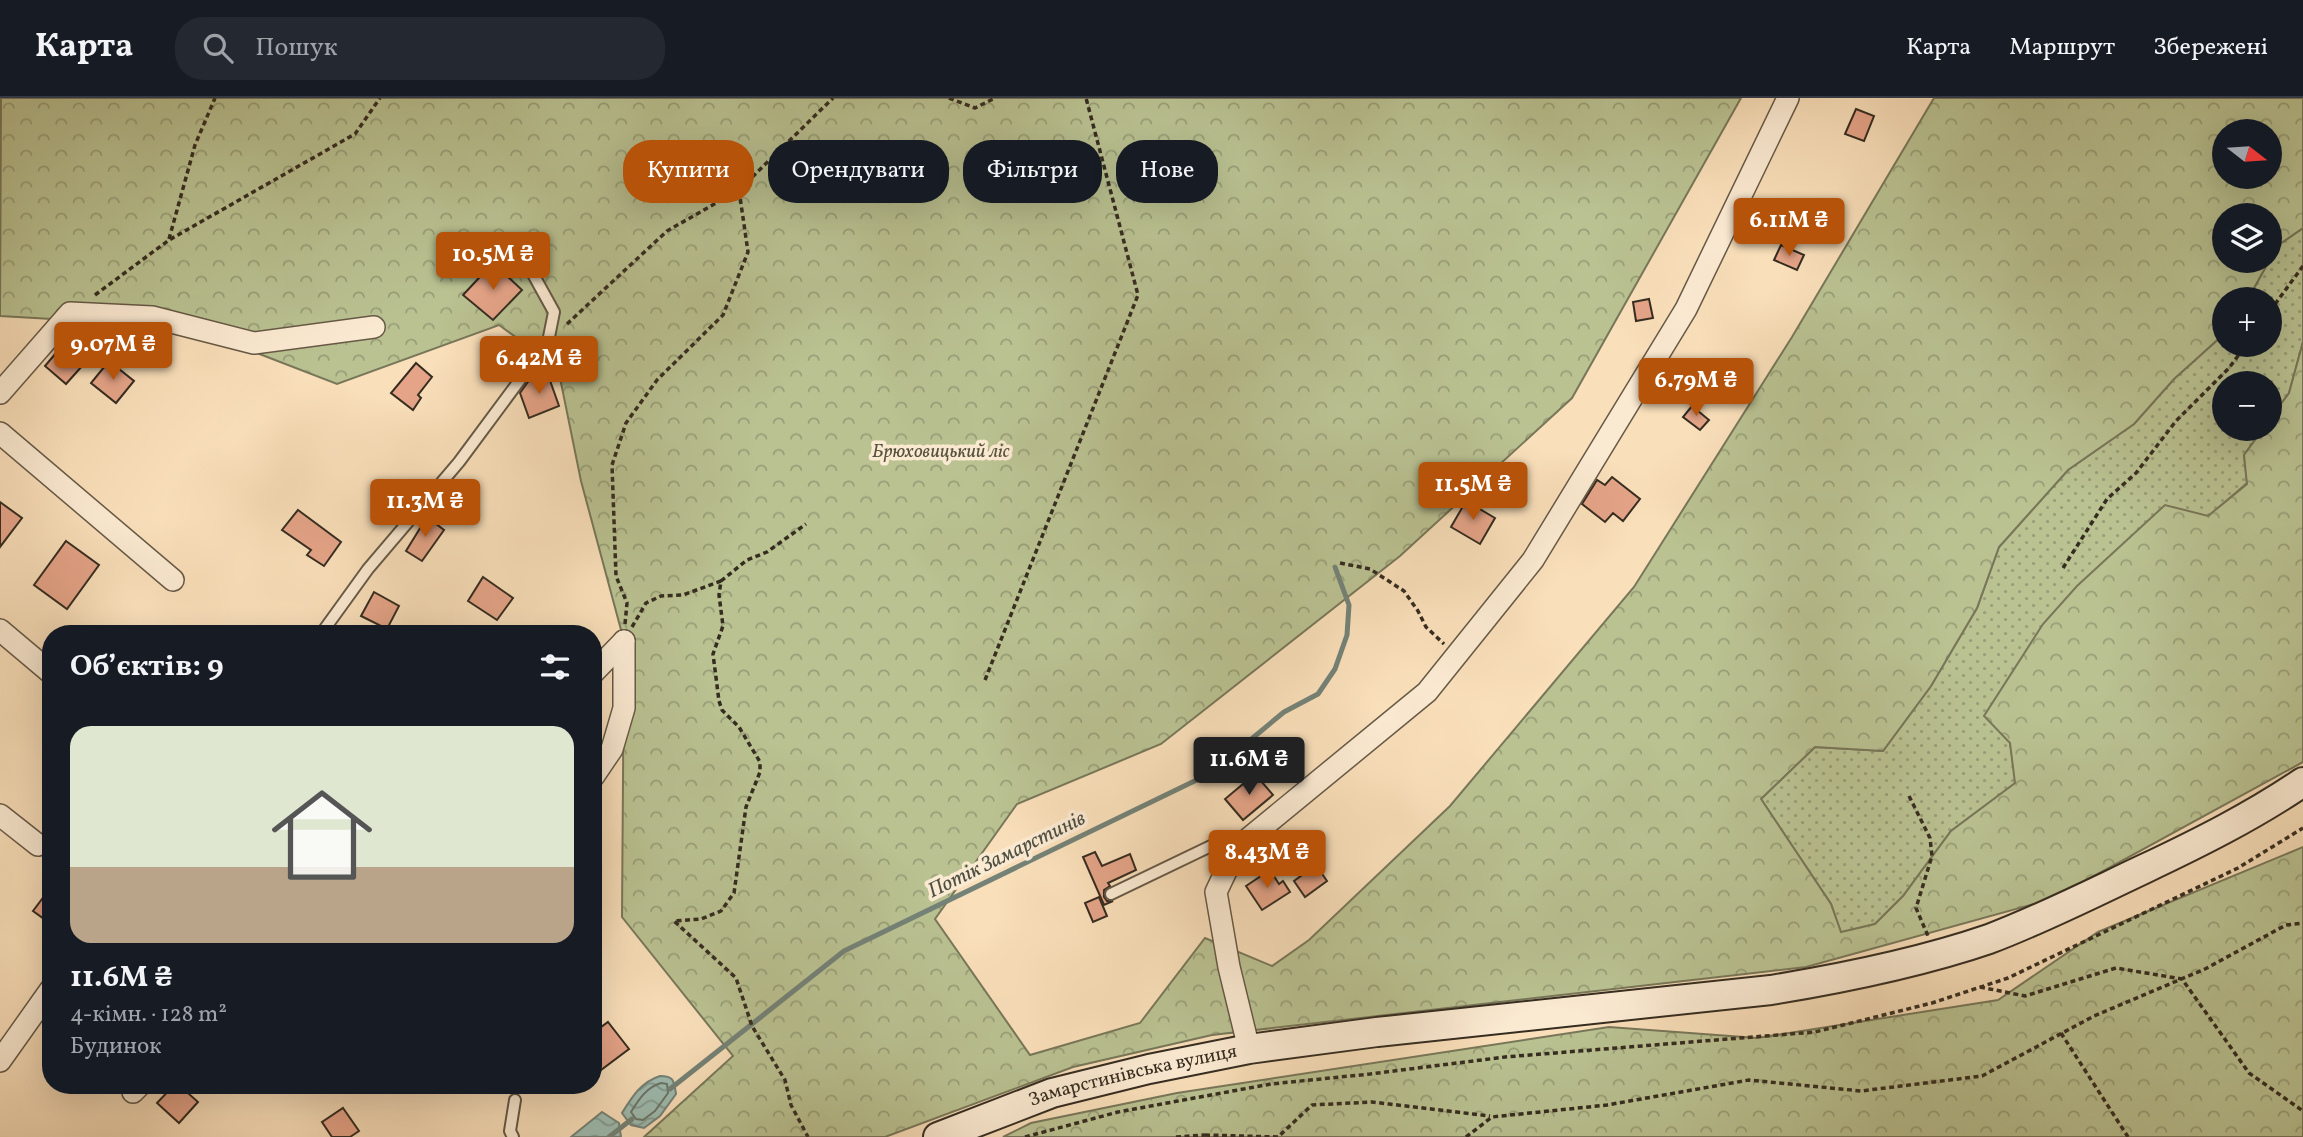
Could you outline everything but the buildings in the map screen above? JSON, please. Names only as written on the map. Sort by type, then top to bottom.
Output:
[{"type":"main road","name":"Замарстинівська вулиця","points":[[938,1137],[1052,1093],[1149,1069],[1250,1049],[1377,1032],[1771,990],[1824,982],[1927,957],[1987,939],[2046,916],[2213,836],[2303,782]]},
{"type":"street","points":[[1250,1049],[1229,967],[1216,892],[1237,848],[1427,691],[1533,560],[1686,309],[1788,98]]},
{"type":"street","points":[[0,393],[70,313],[152,317],[254,343],[374,327]]},
{"type":"street","points":[[0,433],[173,580]]},
{"type":"street","points":[[0,630],[42,665]]},
{"type":"street","points":[[602,664],[624,641]]},
{"type":"street","points":[[602,764],[612,749],[624,708],[624,641]]},
{"type":"street","points":[[0,815],[38,845]]},
{"type":"street","points":[[0,1061],[42,1002]]},
{"type":"lane","points":[[328,625],[368,569],[459,462],[548,342],[554,312],[533,274]]},
{"type":"lane","points":[[1111,894],[1213,845],[1237,848]]},
{"type":"lane","points":[[513,1137],[510,1131],[515,1100]]},
{"type":"path","points":[[169,240],[195,145],[215,98]]},
{"type":"path","points":[[70,313],[169,240],[355,134],[380,98]]},
{"type":"path","points":[[754,175],[833,98]]},
{"type":"path","points":[[948,98],[975,108],[995,98]]},
{"type":"path","points":[[985,680],[1138,295],[1086,98]]},
{"type":"path","points":[[548,342],[667,231],[716,203]]},
{"type":"path","points":[[624,641],[627,603],[616,576],[612,465],[626,423],[657,380],[723,315],[748,252],[741,203]]},
{"type":"path","points":[[2282,294],[2303,265]]},
{"type":"path","points":[[2063,568],[2107,499],[2136,473],[2176,421],[2230,368],[2238,357]]},
{"type":"path","points":[[624,641],[646,603],[661,596],[683,595],[721,581],[747,560],[768,551],[806,524]]},
{"type":"path","points":[[1340,563],[1370,569],[1404,591],[1426,626],[1456,656]]},
{"type":"path","points":[[721,581],[719,594],[723,626],[713,654],[719,701],[722,710],[739,727],[761,762],[760,772],[746,807],[734,893],[721,911],[701,919],[674,921],[736,978],[751,1025],[785,1080],[792,1105],[808,1137]]},
{"type":"path","points":[[1909,796],[1930,838],[1932,856],[1916,908],[1930,942]]},
{"type":"path","points":[[1177,1137],[1278,1137],[1312,1105],[1372,1102],[1492,1116],[1607,1105],[1749,1080],[1861,1091],[1982,1076],[2094,1016],[2205,969],[2286,925],[2303,922]]},
{"type":"path","points":[[1979,986],[2025,996],[2116,968],[2182,979],[2249,1073],[2303,1111]]},
{"type":"path","points":[[2061,1034],[2129,1137]]},
{"type":"path","points":[[1466,1137],[1492,1116]]},
{"type":"green space","name":"Брюховицький ліс","points":[[1,98],[1741,98],[1572,398],[1400,556],[1161,744],[1017,804],[935,919],[1030,1055],[1140,1023],[1205,938],[1272,966],[1309,940],[1450,806],[1634,587],[1792,337],[1934,98],[2303,98],[2303,228],[2282,243],[2282,203],[2212,203],[2212,273],[2262,273],[2255,287],[2212,287],[2212,345],[2174,379],[2134,424],[2068,470],[1999,547],[1977,608],[1931,686],[1883,751],[1815,747],[1761,799],[1831,904],[1841,932],[1875,924],[1903,896],[1951,831],[2015,783],[2010,743],[1984,716],[2043,624],[2077,586],[2165,505],[2208,516],[2247,484],[2244,455],[2254,441],[2282,441],[2282,403],[2289,393],[2303,342],[2303,762],[2052,899],[1806,967],[1212,1035],[1073,1067],[885,1137],[644,1137],[733,1056],[622,917],[624,641],[581,481],[558,368],[499,325],[337,384],[190,327],[0,316]]},
{"type":"green space","points":[[2303,228],[2303,342],[2289,393],[2282,403],[2282,371],[2212,371],[2212,441],[2254,441],[2244,455],[2247,483],[2208,517],[2010,743],[2016,783],[1951,831],[1903,896],[1875,924],[1841,933],[1831,904],[1761,799],[1815,747],[1883,751],[1931,686],[1977,608],[1999,547],[2068,470],[2134,424],[2174,379],[2212,345],[2212,357],[2282,357],[2282,287],[2255,287],[2262,273],[2282,273],[2282,243]]},
{"type":"green space","points":[[2303,847],[2303,1137],[1003,1137],[1031,1123],[1177,1093],[1609,1027],[1757,1038],[1998,1000],[2098,932]]},
{"type":"water","points":[[660,1076],[672,1080],[676,1094],[660,1116],[644,1128],[631,1125],[622,1113],[642,1086]]},
{"type":"water","points":[[602,1112],[619,1123],[621,1137],[571,1137]]},
{"type":"waterway","name":"Потік Замарстинів","points":[[670,1089],[844,951],[1209,774],[1284,712],[1318,694],[1335,669],[1347,635],[1349,605],[1335,567]]},
{"type":"waterway","name":"Потік Замарстинів","points":[[609,1137],[632,1119]]}]
